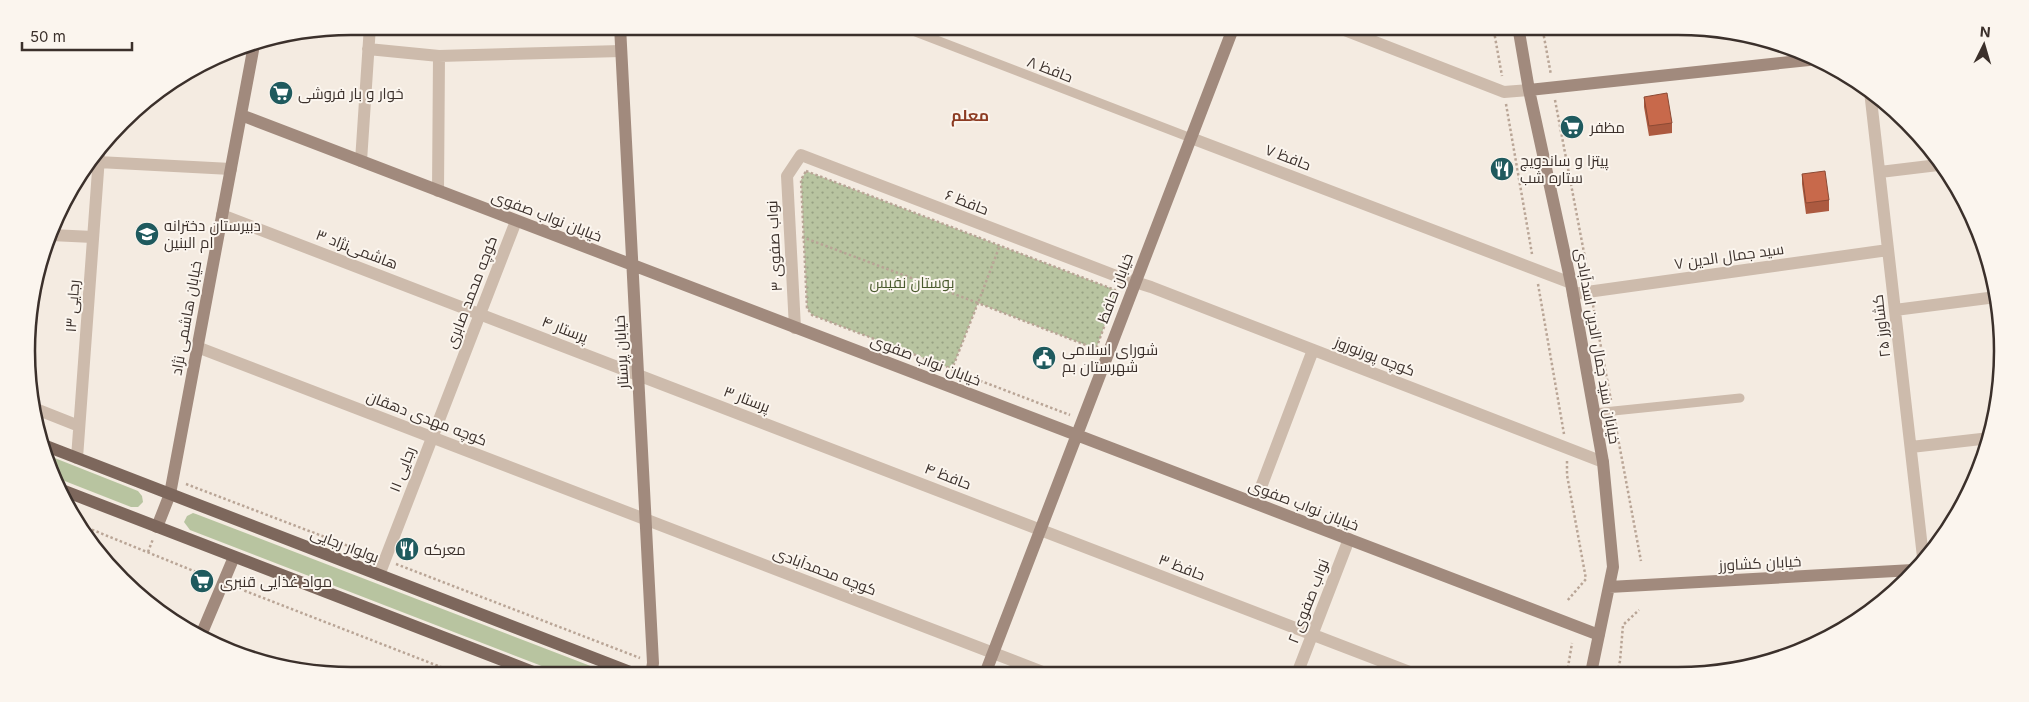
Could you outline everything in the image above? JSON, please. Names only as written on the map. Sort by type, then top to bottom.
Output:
[{"type":"main road","name":"بولوار رجایی","points":[[50,448],[617,667]]},
{"type":"main road","points":[[69,493],[520,667]]},
{"type":"street","points":[[361,161],[369,35]]},
{"type":"street","name":"خیابان پرستار","points":[[620,35],[652,667]]},
{"type":"street","name":"خیابان حافظ","points":[[988,667],[1231,35]]},
{"type":"street","points":[[1357,35],[1504,92],[1803,61]]},
{"type":"street","name":"خیابان سید جمال الدین اسدآبادی","points":[[1520,35],[1529,90],[1572,288],[1603,462],[1613,567],[1592,667]]},
{"type":"street","points":[[368,50],[439,56],[621,51]]},
{"type":"street","name":"خیابان هاشمی نژاد","points":[[157,527],[170,494],[253,51]]},
{"type":"street","points":[[438,191],[439,56]]},
{"type":"street","name":"کشاورز ۲۵","points":[[1871,101],[1922,551]]},
{"type":"street","name":"خیابان نواب صفوی","points":[[241,115],[1599,635]]},
{"type":"street","name":"حافظ ۷","points":[[1191,138],[1535,269],[1572,288]]},
{"type":"street","name":"حافظ ۶","points":[[794,166],[801,155],[1002,239],[1135,283]]},
{"type":"street","points":[[99,160],[230,169]]},
{"type":"street","name":"رجایی ۱۳","points":[[77,458],[98,162]]},
{"type":"street","points":[[1880,172],[1934,165]]},
{"type":"street","name":"نواب صفوی ۳","points":[[794,166],[787,176],[795,328]]},
{"type":"street","name":"هاشمی‌نژاد ۳","points":[[222,215],[480,314]]},
{"type":"street","name":"کوچه محمد صابری","points":[[456,376],[516,221]]},
{"type":"street","points":[[57,235],[93,237]]},
{"type":"street","name":"سید جمال الدین ۷","points":[[1572,288],[1888,250]]},
{"type":"street","name":"کوچه پورنوروز","points":[[1135,283],[1151,287],[1603,462]]},
{"type":"street","points":[[1895,310],[1989,298]]},
{"type":"street","name":"پرستار ۴","points":[[480,314],[638,374]]},
{"type":"street","name":"کوچه مهدی دهقان","points":[[197,347],[646,520]]},
{"type":"street","points":[[1255,504],[1313,350]]},
{"type":"street","name":"پرستار ۳","points":[[638,374],[844,454]]},
{"type":"street","name":"رجایی ۱۱","points":[[379,575],[456,376]]},
{"type":"street","points":[[41,411],[80,426]]},
{"type":"street","points":[[1911,447],[1981,439]]},
{"type":"street","name":"حافظ ۴","points":[[844,454],[1041,530]]},
{"type":"street","name":"کوچه محمدآبادی","points":[[646,520],[1030,667]]},
{"type":"street","name":"حافظ ۳","points":[[1041,530],[1397,667]]},
{"type":"street","name":"نواب صفوی ۲","points":[[1300,667],[1349,539]]},
{"type":"street","points":[[203,630],[234,557]]},
{"type":"street","name":"خیابان کشاورز","points":[[1609,587],[1905,570]]},
{"type":"lane","name":"حافظ ۸","points":[[923,35],[1191,138]]},
{"type":"lane","points":[[1594,413],[1740,398]]},
{"type":"path","points":[[1494,35],[1566,448],[1568,475],[1586,579],[1567,601]]},
{"type":"path","points":[[790,230],[803,237],[1096,349],[1116,294],[1115,290],[1002,239],[806,171],[800,180],[803,237],[807,308],[812,315],[1070,415],[1074,407]]},
{"type":"path","points":[[952,369],[1002,239]]},
{"type":"path","points":[[173,479],[385,560],[647,667]]},
{"type":"path","points":[[89,528],[441,667]]},
{"type":"path","points":[[1619,667],[1623,625],[1639,610]]},
{"type":"path","points":[[1568,667],[1572,643]]},
{"type":"green space","name":"بوستان نفیس","points":[[806,171],[1115,290],[1116,294],[1096,349],[978,303],[952,369],[812,315],[807,308],[801,180]]},
{"type":"green space","points":[[54,458],[138,491],[142,496],[143,502],[138,507],[131,507],[63,480]]},
{"type":"green space","points":[[193,513],[593,667],[544,667],[190,530],[184,522],[187,516]]},
{"type":"building","points":[[1667,93],[1672,123],[1649,126],[1644,97]]},
{"type":"building","points":[[1825,171],[1829,200],[1806,203],[1802,174]]},
{"type":"place","name":"خوار و بار فروشی","points":[[281,93]]},
{"type":"place","name":"مظفر","points":[[1572,127]]},
{"type":"place","name":"پیتزا و ساندویچ ستاره شب","points":[[1502,169]]},
{"type":"place","name":"دبیرستان دخترانه ام البنین","points":[[147,234]]},
{"type":"place","name":"شورای اسلامی شهرستان بم","points":[[1044,358]]},
{"type":"place","name":"معرکه","points":[[407,549]]},
{"type":"place","name":"مواد غذایی قنبری","points":[[202,581]]},
{"type":"district","name":"معلم","points":[[970,115]]}]
